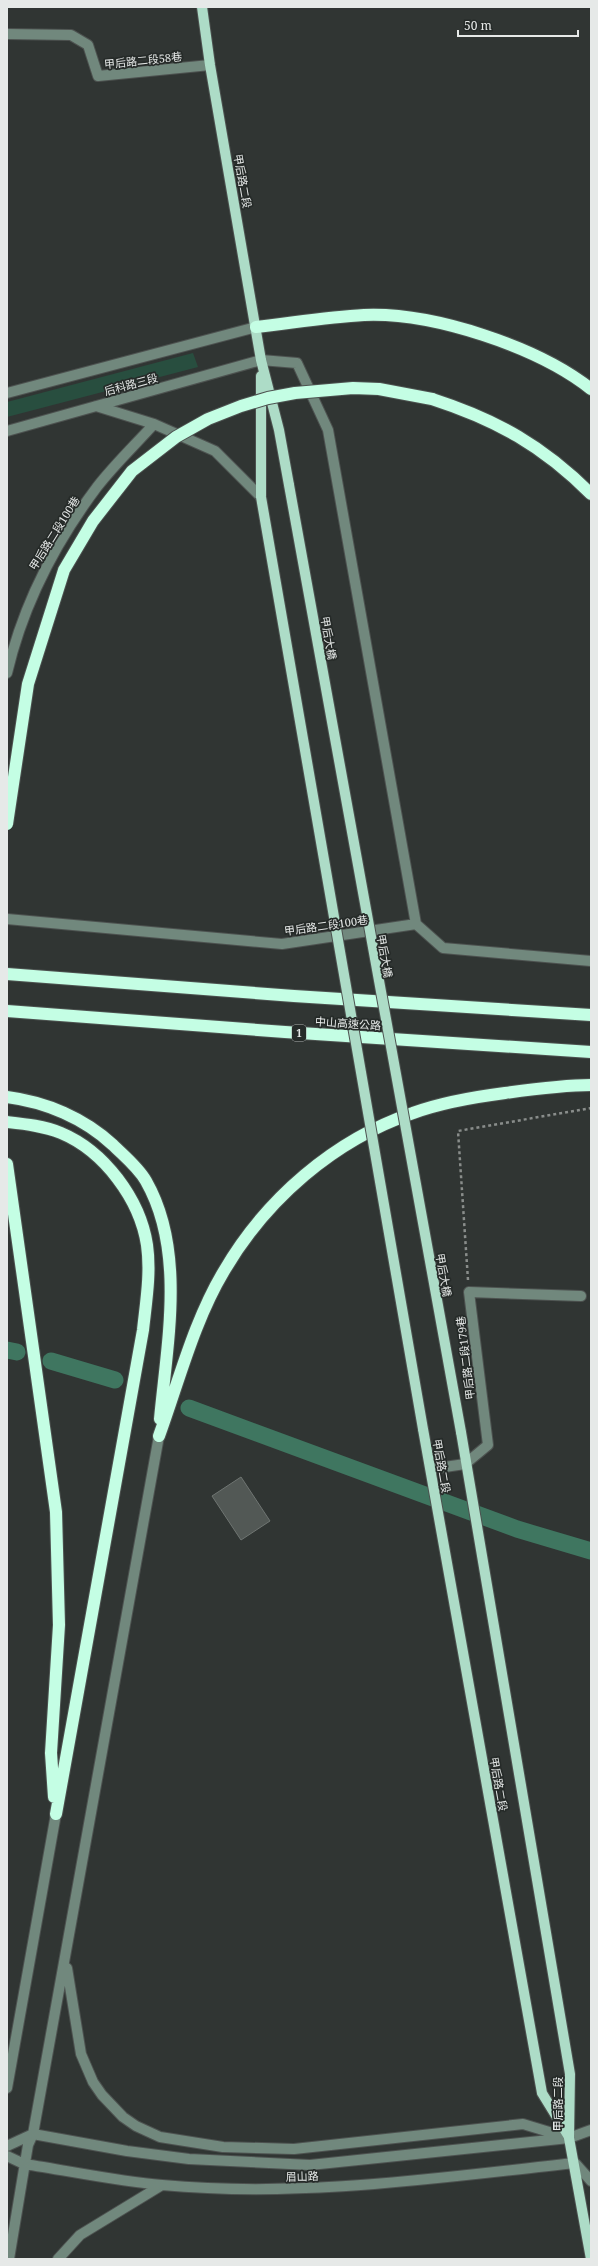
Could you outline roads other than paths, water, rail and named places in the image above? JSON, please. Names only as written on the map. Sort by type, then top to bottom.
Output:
[{"type":"highway","points":[[256,327],[365,315],[442,324],[477,333],[522,350],[561,368],[591,389]]},
{"type":"highway","points":[[7,824],[28,684],[64,570],[93,521],[132,472],[176,437],[208,419],[241,406],[268,398],[295,393],[353,388],[380,389],[432,398],[495,422],[526,440],[555,460],[591,494]]},
{"type":"highway","points":[[7,974],[294,996],[591,1015]]},
{"type":"highway","name":"中山高速公路","points":[[7,1011],[285,1032],[591,1052]]},
{"type":"highway","points":[[159,1436],[202,1316],[223,1272],[243,1240],[275,1201],[324,1160],[375,1128],[412,1113],[452,1101],[521,1090],[591,1085]]},
{"type":"highway","points":[[7,1097],[25,1099],[50,1107],[94,1128],[131,1162],[145,1180],[157,1203],[165,1230],[171,1283],[159,1436]]},
{"type":"highway","points":[[7,1122],[32,1125],[60,1133],[80,1144],[104,1163],[128,1195],[138,1215],[147,1244],[148,1278],[143,1330],[56,1814]]},
{"type":"highway","points":[[7,1164],[56,1512],[60,1625],[51,1753],[56,1814]]},
{"type":"main road","name":"甲后路二段","points":[[202,7],[210,65],[261,360],[279,430],[289,485]]},
{"type":"main road","name":"甲后路二段","points":[[261,360],[261,497],[423,1429],[542,2093],[569,2138]]},
{"type":"main road","name":"甲后大橋","points":[[289,485],[461,1432]]},
{"type":"main road","name":"甲后路二段","points":[[461,1432],[465,1464],[570,2074],[569,2138],[575,2162],[591,2259]]},
{"type":"street","name":"甲后路二段58巷","points":[[7,34],[71,35],[88,45],[98,76],[210,65]]},
{"type":"street","name":"后科路三段","points":[[7,393],[256,327]]},
{"type":"street","name":"后科路三段","points":[[7,431],[261,360]]},
{"type":"street","points":[[261,360],[297,363],[328,430],[416,924],[443,948],[591,961]]},
{"type":"street","points":[[96,406],[154,424],[215,451],[261,497]]},
{"type":"street","name":"甲后路二段100巷","points":[[7,673],[13,649],[27,608],[43,571],[97,487],[154,424]]},
{"type":"street","name":"甲后路二段100巷","points":[[7,919],[282,944],[416,924]]},
{"type":"street","name":"甲后路二段179巷","points":[[465,1464],[488,1445],[469,1292],[581,1296]]},
{"type":"street","points":[[9,2259],[24,2164],[33,2134],[159,1436]]},
{"type":"street","points":[[431,1469],[465,1464]]},
{"type":"street","points":[[7,2088],[56,1814]]},
{"type":"street","points":[[65,1960],[81,2054],[93,2082],[102,2095],[123,2117],[136,2126],[160,2137],[223,2147],[294,2149],[523,2124],[569,2138]]},
{"type":"street","name":"眉山路","points":[[33,2134],[127,2151],[189,2159],[310,2165],[569,2138],[591,2130]]},
{"type":"street","points":[[7,2146],[33,2134]]},
{"type":"street","name":"眉山路","points":[[7,2156],[24,2164],[162,2185],[269,2189],[384,2184],[575,2162]]},
{"type":"street","points":[[575,2162],[591,2181]]},
{"type":"street","points":[[58,2259],[80,2235],[162,2185]]},
{"type":"waterway","points":[[7,1350],[17,1352]]},
{"type":"waterway","points":[[51,1361],[115,1380]]},
{"type":"waterway","points":[[189,1408],[517,1529],[591,1551]]}]
